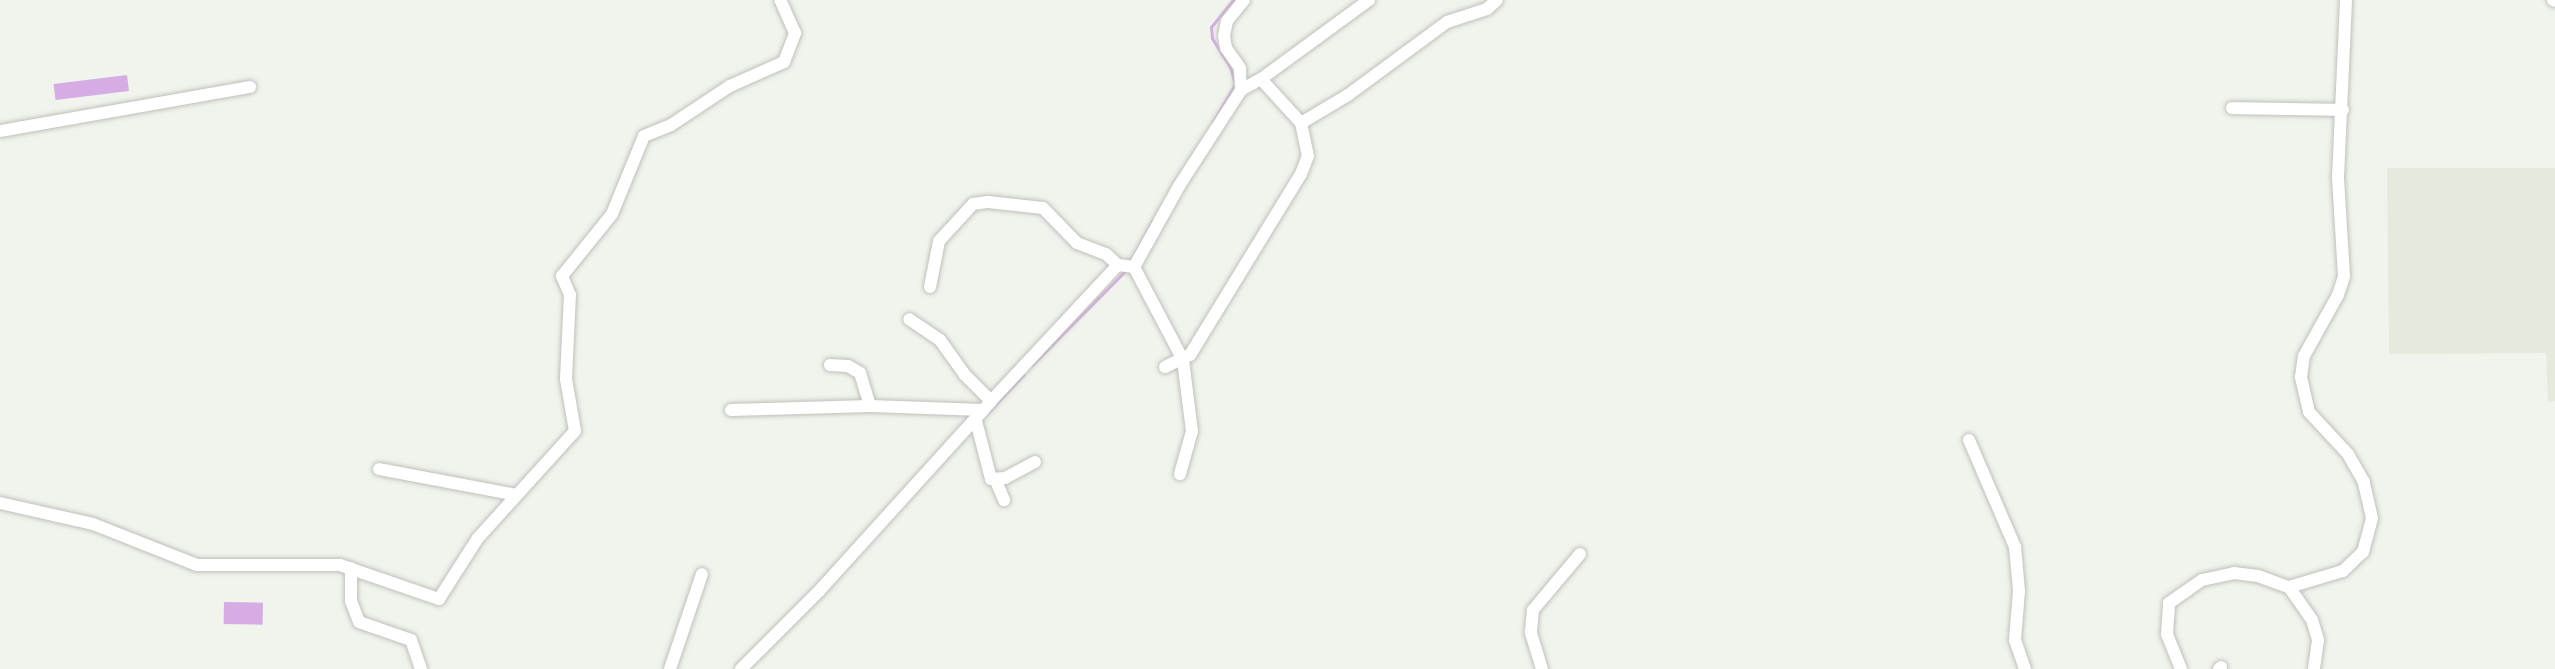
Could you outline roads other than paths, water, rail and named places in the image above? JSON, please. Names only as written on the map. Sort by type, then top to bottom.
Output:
[{"type":"street","points":[[0,503],[93,524],[197,565],[340,565],[439,599],[478,537],[575,431],[566,379],[570,295],[562,276],[612,214],[644,136],[671,125],[730,86],[784,62],[795,33],[780,0]]},
{"type":"street","points":[[1241,90],[1240,68],[1226,48],[1224,36],[1227,21],[1244,0]]},
{"type":"street","points":[[741,669],[819,591],[911,485],[983,410],[1127,267],[1241,90],[1262,79],[1369,0]]},
{"type":"street","points":[[1301,123],[1348,95],[1447,22],[1487,9],[1497,0]]},
{"type":"street","points":[[2289,587],[2343,571],[2363,552],[2372,518],[2370,500],[2348,454],[2309,412],[2302,395],[2304,356],[2338,295],[2344,276],[2338,177],[2343,110],[2346,0]]},
{"type":"street","points":[[1165,366],[1190,355],[1301,174],[1308,156],[1301,123],[1262,79]]},
{"type":"street","points":[[0,131],[250,87]]},
{"type":"street","points":[[2232,108],[2343,110]]},
{"type":"street","points":[[930,287],[939,241],[973,204],[988,202],[1043,208],[1077,243],[1106,254],[1127,267],[1183,360],[1192,431],[1180,474]]},
{"type":"street","points":[[909,319],[940,340],[965,375],[983,410],[987,471],[996,481],[1004,500]]},
{"type":"street","points":[[830,365],[848,366],[860,373],[870,406]]},
{"type":"street","points":[[731,410],[870,406],[983,410]]},
{"type":"street","points":[[1969,440],[2015,547],[2019,591],[2016,640],[2025,669]]},
{"type":"street","points":[[996,481],[1035,462]]},
{"type":"street","points":[[379,469],[516,495]]},
{"type":"street","points":[[1542,669],[1531,632],[1533,610],[1580,554]]},
{"type":"street","points":[[351,568],[351,601],[359,621],[411,640],[421,669]]},
{"type":"street","points":[[2181,669],[2167,634],[2169,603],[2202,580],[2234,573],[2258,576],[2289,587],[2312,620],[2318,640],[2314,669]]},
{"type":"street","points":[[670,669],[702,574]]},
{"type":"waterway","points":[[1213,122],[1235,84],[1230,67],[1212,38],[1211,27],[1233,0]]},
{"type":"waterway","points":[[1129,264],[1153,220]]},
{"type":"waterway","points":[[1032,365],[1126,270]]},
{"type":"waterway","points":[[989,411],[1023,375]]}]
